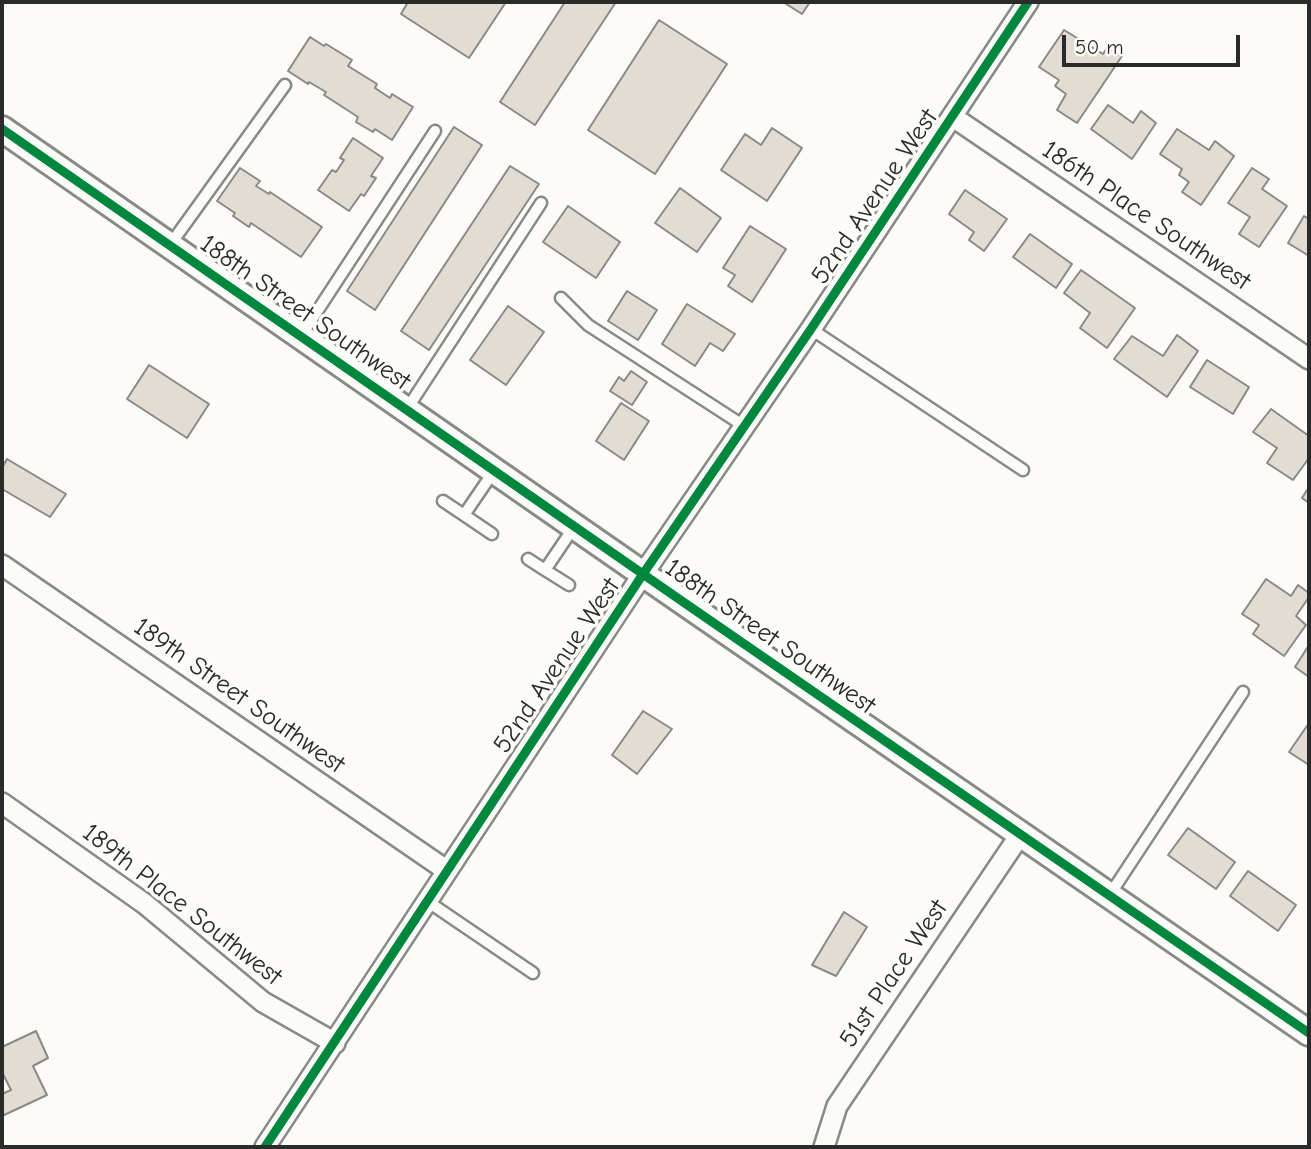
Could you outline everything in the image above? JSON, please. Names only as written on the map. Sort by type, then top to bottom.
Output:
[{"type":"street","name":"52nd Avenue West","points":[[265,1147],[643,574],[811,329],[1028,2]]},
{"type":"street","name":"186th Place Southwest","points":[[953,117],[1309,359]]},
{"type":"street","name":"188th Street Southwest","points":[[2,129],[1309,1033]]},
{"type":"street","name":"189th Street Southwest","points":[[2,565],[446,870]]},
{"type":"street","name":"189th Place Southwest","points":[[2,803],[145,904],[263,1002],[335,1043]]},
{"type":"street","name":"51st Place West","points":[[824,1147],[837,1106],[1020,835]]},
{"type":"lane","points":[[170,245],[285,85]]},
{"type":"lane","points":[[300,336],[435,131]]},
{"type":"lane","points":[[406,409],[541,203]]},
{"type":"lane","points":[[561,298],[588,325],[744,426]]},
{"type":"lane","points":[[811,329],[1023,470]]},
{"type":"lane","points":[[464,515],[494,470]]},
{"type":"lane","points":[[443,501],[492,534]]},
{"type":"lane","points":[[545,570],[575,527]]},
{"type":"lane","points":[[528,559],[569,585]]},
{"type":"lane","points":[[1110,896],[1243,692]]},
{"type":"lane","points":[[426,901],[533,974]]},
{"type":"building","points":[[408,2],[506,2],[469,58],[401,14]]},
{"type":"building","points":[[565,2],[616,2],[535,125],[500,102]]},
{"type":"building","points":[[783,2],[810,2],[802,14]]},
{"type":"building","points":[[659,20],[727,64],[655,174],[588,130]]},
{"type":"building","points":[[1064,30],[1103,54],[1107,48],[1122,56],[1077,123],[1057,110],[1066,94],[1055,86],[1059,80],[1039,67]]},
{"type":"building","points":[[310,37],[352,60],[348,66],[377,84],[375,88],[390,98],[392,94],[413,107],[392,140],[375,129],[373,132],[356,122],[358,117],[324,95],[326,92],[288,71]]},
{"type":"building","points":[[1108,105],[1133,123],[1141,111],[1156,123],[1132,159],[1091,129]]},
{"type":"building","points":[[454,127],[482,145],[375,310],[347,291]]},
{"type":"building","points":[[772,128],[802,148],[767,201],[721,170],[745,134],[761,145]]},
{"type":"building","points":[[1177,129],[1209,150],[1215,141],[1234,156],[1201,205],[1182,192],[1189,182],[1179,175],[1182,169],[1160,154]]},
{"type":"building","points":[[353,138],[383,158],[371,176],[376,178],[364,196],[361,194],[349,211],[318,190],[332,170],[336,172],[344,160],[340,158]]},
{"type":"building","points":[[510,166],[539,184],[429,350],[401,331]]},
{"type":"building","points":[[240,168],[260,181],[256,186],[269,194],[270,192],[322,227],[301,257],[251,223],[249,227],[217,201]]},
{"type":"building","points":[[1252,168],[1269,179],[1262,189],[1287,206],[1259,247],[1239,234],[1250,217],[1228,203]]},
{"type":"building","points":[[680,188],[721,218],[697,252],[655,223]]},
{"type":"building","points":[[965,190],[1007,219],[984,251],[969,240],[974,232],[949,214]]},
{"type":"building","points":[[568,206],[620,242],[596,278],[543,242]]},
{"type":"building","points":[[1304,216],[1309,219],[1309,256],[1288,243]]},
{"type":"building","points":[[750,226],[786,249],[752,302],[728,286],[735,275],[723,268]]},
{"type":"building","points":[[1030,234],[1072,264],[1056,288],[1013,257]]},
{"type":"building","points":[[1081,270],[1135,308],[1107,348],[1080,328],[1090,313],[1064,293]]},
{"type":"building","points":[[627,291],[657,310],[638,340],[608,321]]},
{"type":"building","points":[[687,304],[735,334],[723,351],[710,343],[695,366],[662,344]]},
{"type":"building","points":[[508,306],[544,332],[506,385],[470,360]]},
{"type":"building","points":[[1177,335],[1198,351],[1167,397],[1114,359],[1132,336],[1163,356]]},
{"type":"building","points":[[1207,360],[1249,387],[1233,414],[1190,387]]},
{"type":"building","points":[[149,365],[209,404],[187,438],[127,399]]},
{"type":"building","points":[[631,371],[647,382],[632,405],[610,391],[619,377],[624,381]]},
{"type":"building","points":[[621,403],[649,421],[624,460],[596,441]]},
{"type":"building","points":[[1271,409],[1309,436],[1309,458],[1293,480],[1267,463],[1277,448],[1253,432]]},
{"type":"building","points":[[7,459],[66,494],[50,517],[2,489],[2,468]]},
{"type":"building","points":[[1309,487],[1309,503],[1302,498]]},
{"type":"building","points":[[1266,579],[1291,596],[1298,585],[1309,593],[1296,616],[1306,625],[1284,656],[1253,634],[1259,625],[1242,614]]},
{"type":"building","points":[[1309,645],[1309,677],[1295,667]]},
{"type":"building","points":[[643,711],[672,729],[637,774],[612,755]]},
{"type":"building","points":[[1309,723],[1309,765],[1289,752]]},
{"type":"building","points":[[1188,828],[1235,862],[1216,889],[1168,855]]},
{"type":"building","points":[[1248,871],[1296,905],[1278,931],[1230,896]]},
{"type":"building","points":[[844,912],[867,927],[836,976],[812,965]]},
{"type":"building","points":[[36,1031],[48,1058],[33,1066],[47,1095],[2,1116],[2,1094],[11,1090],[2,1072],[2,1047]]},
{"type":"cycle path","points":[[265,1147],[643,574],[811,329],[1028,2]]},
{"type":"cycle path","points":[[2,129],[1309,1033]]}]
